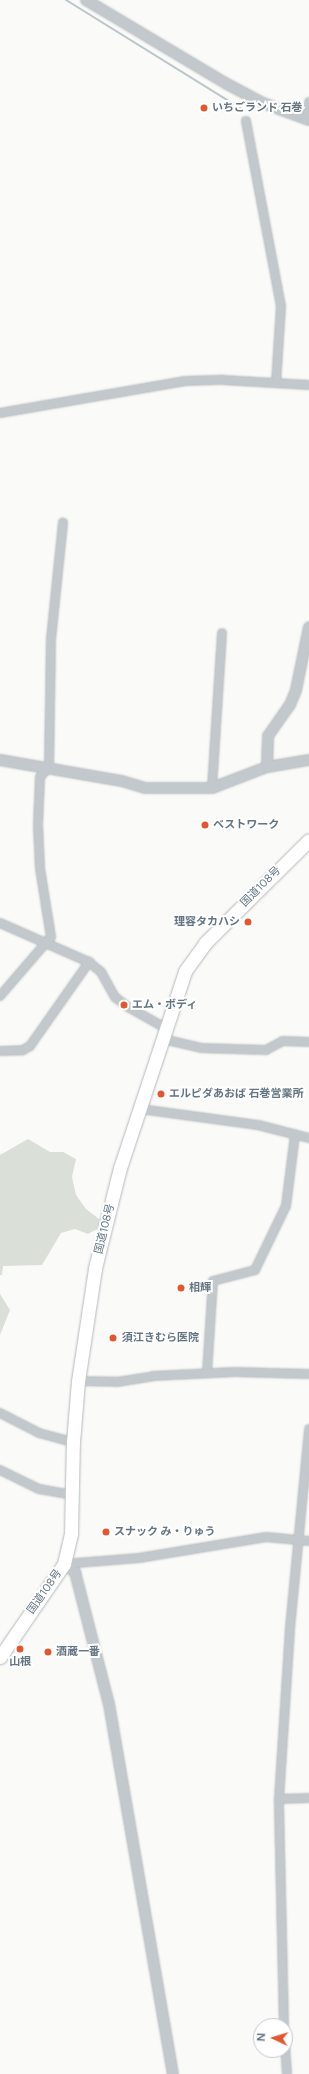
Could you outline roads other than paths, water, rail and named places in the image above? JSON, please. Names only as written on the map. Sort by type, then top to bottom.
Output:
[{"type":"highway","name":"国道108号","points":[[1,1655],[64,1564],[71,1534],[73,1442],[78,1381],[95,1268],[120,1168],[185,971],[193,956],[309,840]]},
{"type":"street","points":[[86,0],[234,88],[270,106],[308,119],[309,102]]},
{"type":"street","points":[[246,121],[281,306],[276,383]]},
{"type":"street","points":[[0,413],[184,381],[223,380],[309,385]]},
{"type":"street","points":[[0,996],[51,937],[40,868],[38,825],[40,777],[49,768],[51,639],[63,523]]},
{"type":"street","points":[[267,767],[268,736],[273,726],[290,705],[296,690],[309,627]]},
{"type":"street","points":[[212,788],[222,633]]},
{"type":"street","points":[[0,760],[122,781],[145,788],[212,788],[267,767],[309,760]]},
{"type":"street","points":[[0,923],[89,962],[101,972],[115,997],[165,1034],[200,1048],[266,1050],[283,1041],[309,1042]]},
{"type":"street","points":[[0,1051],[23,1050],[30,1046],[89,962]]},
{"type":"street","points":[[140,1109],[258,1125],[309,1138]]},
{"type":"street","points":[[207,1373],[213,1281],[255,1270],[286,1206],[295,1135]]},
{"type":"street","points":[[78,1381],[117,1382],[153,1376],[207,1373],[309,1374]]},
{"type":"street","points":[[0,1413],[39,1433],[73,1442]]},
{"type":"street","points":[[284,2018],[279,1799],[289,1636],[309,1429]]},
{"type":"street","points":[[0,1470],[39,1489],[72,1495]]},
{"type":"street","points":[[64,1564],[139,1558],[266,1537],[309,1541]]},
{"type":"street","points":[[64,1564],[75,1572],[109,1704],[172,2074]]},
{"type":"street","points":[[279,1799],[309,1798]]},
{"type":"street","points":[[286,2058],[287,2074]]},
{"type":"waterway","points":[[66,0],[240,108]]},
{"type":"place","name":"いちごランド 石巻","points":[[204,108]]},
{"type":"place","name":"ベストワーク","points":[[205,825]]},
{"type":"place","name":"理容タカハシ","points":[[248,922]]},
{"type":"place","name":"エム・ボディ","points":[[124,1005]]},
{"type":"place","name":"エルピダあおば 石巻営業所","points":[[161,1094]]},
{"type":"place","name":"相輝","points":[[181,1288]]},
{"type":"place","name":"須江きむら医院","points":[[113,1338]]},
{"type":"place","name":"スナック み・りゅう","points":[[106,1532]]},
{"type":"place","name":"山根","points":[[20,1649]]},
{"type":"place","name":"酒蔵一番","points":[[48,1652]]}]
